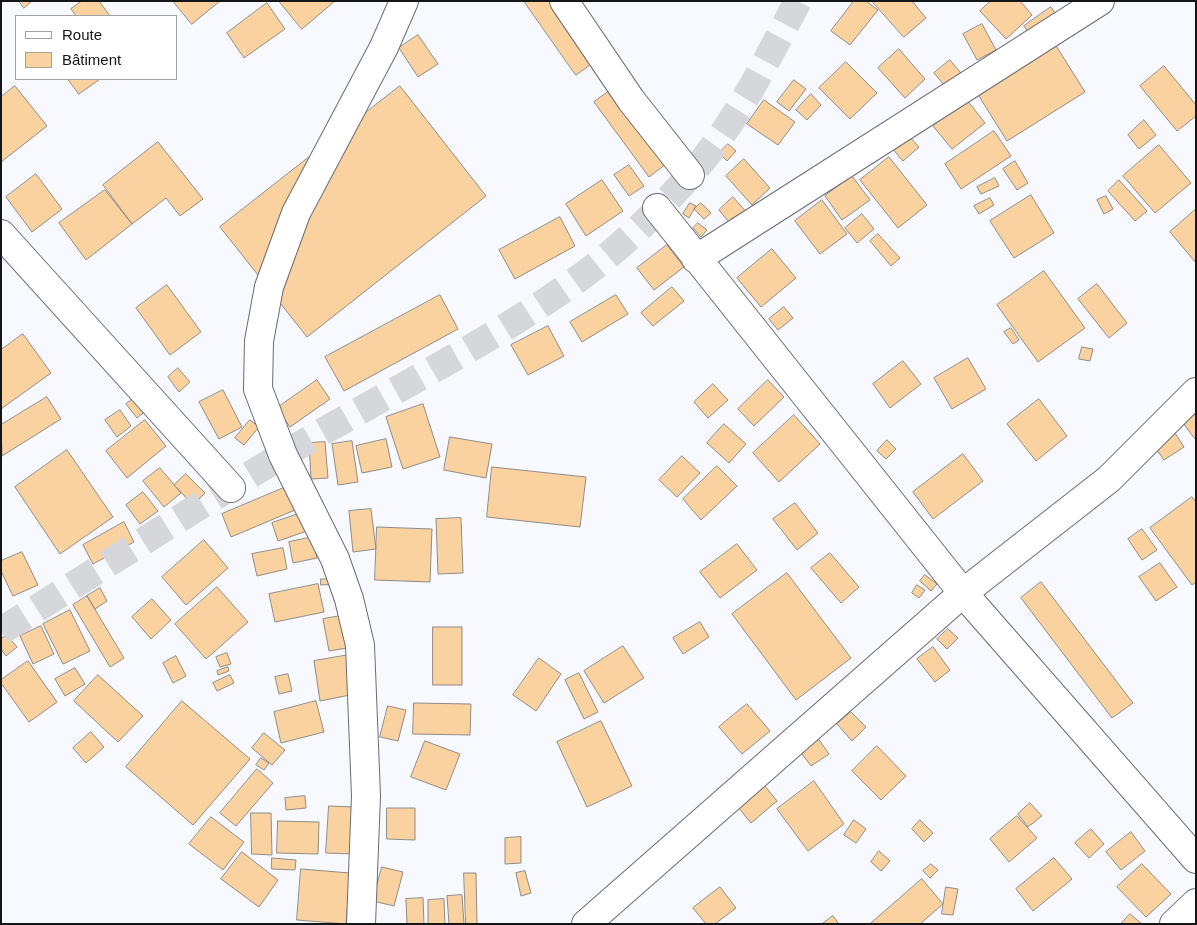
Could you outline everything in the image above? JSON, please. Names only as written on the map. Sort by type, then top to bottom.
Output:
[{"type":"street","points":[[361,924],[366,796],[360,645],[349,599],[335,559],[283,455],[258,389],[259,340],[269,287],[296,213],[384,46],[404,1]]},
{"type":"street","points":[[564,1],[631,100],[690,175]]},
{"type":"street","points":[[696,259],[1100,1]]},
{"type":"street","points":[[657,208],[963,593],[1196,859]]},
{"type":"street","points":[[1,234],[231,488]]},
{"type":"street","points":[[586,924],[963,593],[1109,479],[1196,392]]},
{"type":"street","points":[[1174,924],[1196,903]]},
{"type":"building","points":[[19,1],[32,1],[24,8]]},
{"type":"building","points":[[82,1],[99,1],[109,15],[75,15],[71,9]]},
{"type":"building","points":[[173,1],[220,1],[192,24]]},
{"type":"building","points":[[279,1],[335,1],[302,29]]},
{"type":"building","points":[[524,1],[556,1],[597,60],[576,75]]},
{"type":"building","points":[[854,1],[866,1],[878,10],[850,45],[831,31]]},
{"type":"building","points":[[872,1],[912,1],[926,18],[904,37]]},
{"type":"building","points":[[991,1],[1020,1],[1032,15],[1006,39],[980,11]]},
{"type":"building","points":[[267,3],[285,29],[244,58],[227,33]]},
{"type":"building","points":[[1051,7],[1058,18],[1031,37],[1024,26]]},
{"type":"building","points":[[982,24],[996,50],[977,60],[963,34]]},
{"type":"building","points":[[418,35],[438,64],[418,77],[399,48]]},
{"type":"building","points":[[1055,44],[1085,92],[1007,141],[977,93]]},
{"type":"building","points":[[899,49],[925,79],[905,98],[878,68]]},
{"type":"building","points":[[950,60],[965,78],[949,91],[934,73]]},
{"type":"building","points":[[846,62],[877,93],[850,119],[819,88]]},
{"type":"building","points":[[1164,66],[1196,105],[1196,116],[1177,131],[1140,86]]},
{"type":"building","points":[[69,80],[99,80],[79,94]]},
{"type":"building","points":[[794,80],[806,89],[789,111],[777,102]]},
{"type":"building","points":[[15,86],[47,126],[1,162],[1,97]]},
{"type":"building","points":[[400,86],[486,196],[307,337],[220,227]]},
{"type":"building","points":[[615,87],[670,161],[649,177],[594,102]]},
{"type":"building","points":[[811,94],[821,105],[807,120],[796,110]]},
{"type":"building","points":[[764,100],[795,122],[778,145],[747,124]]},
{"type":"building","points":[[967,100],[985,123],[952,149],[933,126]]},
{"type":"building","points":[[1144,120],[1156,135],[1139,149],[1128,135]]},
{"type":"building","points":[[994,131],[1011,156],[961,189],[945,164]]},
{"type":"building","points":[[906,133],[919,147],[903,161],[891,147]]},
{"type":"building","points":[[158,142],[203,199],[180,216],[166,198],[132,224],[103,185]]},
{"type":"building","points":[[728,144],[736,151],[727,161],[719,153]]},
{"type":"building","points":[[1159,145],[1191,183],[1155,213],[1123,176]]},
{"type":"building","points":[[889,157],[927,205],[898,228],[860,180]]},
{"type":"building","points":[[744,159],[770,188],[752,205],[726,176]]},
{"type":"building","points":[[1015,161],[1028,183],[1017,190],[1003,169]]},
{"type":"building","points":[[629,165],[644,186],[629,196],[614,175]]},
{"type":"building","points":[[36,174],[62,209],[32,232],[6,197]]},
{"type":"building","points":[[852,176],[870,200],[842,220],[825,196]]},
{"type":"building","points":[[995,178],[999,186],[981,194],[977,187]]},
{"type":"building","points":[[602,180],[623,211],[586,236],[566,204]]},
{"type":"building","points":[[1119,180],[1147,211],[1135,221],[1108,191]]},
{"type":"building","points":[[105,190],[132,224],[86,260],[59,223]]},
{"type":"building","points":[[1031,195],[1054,233],[1014,258],[990,221]]},
{"type":"building","points":[[1106,196],[1113,209],[1104,214],[1097,200]]},
{"type":"building","points":[[733,197],[748,214],[733,227],[719,210]]},
{"type":"building","points":[[990,198],[994,205],[979,214],[974,206]]},
{"type":"building","points":[[822,200],[847,234],[820,254],[795,221]]},
{"type":"building","points":[[690,203],[696,206],[689,218],[683,214]]},
{"type":"building","points":[[701,203],[711,213],[704,219],[694,209]]},
{"type":"building","points":[[1196,209],[1196,263],[1170,232]]},
{"type":"building","points":[[862,214],[874,229],[857,243],[845,228]]},
{"type":"building","points":[[560,217],[575,246],[515,279],[499,250]]},
{"type":"building","points":[[698,223],[707,230],[701,237],[693,228]]},
{"type":"building","points":[[878,234],[900,258],[891,266],[870,241]]},
{"type":"building","points":[[667,245],[684,267],[654,290],[637,268]]},
{"type":"building","points":[[772,249],[796,278],[761,307],[737,278]]},
{"type":"building","points":[[1044,271],[1085,328],[1038,362],[997,305]]},
{"type":"building","points":[[1097,284],[1127,323],[1109,338],[1078,299]]},
{"type":"building","points":[[167,285],[201,332],[170,355],[136,308]]},
{"type":"building","points":[[672,287],[684,301],[653,326],[641,313]]},
{"type":"building","points":[[440,295],[458,329],[344,391],[325,357]]},
{"type":"building","points":[[616,295],[628,314],[582,342],[570,322]]},
{"type":"building","points":[[784,307],[793,318],[778,330],[769,319]]},
{"type":"building","points":[[548,326],[564,356],[528,375],[511,345]]},
{"type":"building","points":[[1011,328],[1019,340],[1013,344],[1004,332]]},
{"type":"building","points":[[23,334],[51,373],[1,409],[1,350]]},
{"type":"building","points":[[1082,347],[1093,349],[1090,361],[1079,359]]},
{"type":"building","points":[[968,358],[986,389],[952,409],[934,378]]},
{"type":"building","points":[[903,361],[921,384],[890,408],[873,384]]},
{"type":"building","points":[[178,368],[190,382],[179,392],[168,377]]},
{"type":"building","points":[[317,380],[330,399],[290,427],[277,408]]},
{"type":"building","points":[[768,380],[784,397],[754,426],[738,409]]},
{"type":"building","points":[[713,384],[728,400],[708,418],[694,402]]},
{"type":"building","points":[[223,390],[242,427],[219,439],[199,402]]},
{"type":"building","points":[[142,392],[153,405],[137,418],[126,404]]},
{"type":"building","points":[[47,397],[61,419],[2,456],[1,425]]},
{"type":"building","points":[[1039,399],[1067,436],[1036,461],[1007,424]]},
{"type":"building","points":[[423,404],[440,457],[403,469],[386,417]]},
{"type":"building","points":[[1196,407],[1196,438],[1195,439],[1180,419]]},
{"type":"building","points":[[120,410],[131,426],[117,437],[105,420]]},
{"type":"building","points":[[794,415],[820,444],[779,482],[753,453]]},
{"type":"building","points":[[145,420],[166,446],[127,478],[106,451]]},
{"type":"building","points":[[250,420],[259,427],[244,445],[235,438]]},
{"type":"building","points":[[724,424],[746,444],[729,463],[707,443]]},
{"type":"building","points":[[1173,430],[1184,447],[1164,460],[1153,444]]},
{"type":"building","points":[[450,437],[492,444],[486,478],[444,470]]},
{"type":"building","points":[[386,439],[392,467],[362,473],[356,446]]},
{"type":"building","points":[[887,440],[896,449],[886,459],[877,451]]},
{"type":"building","points":[[352,441],[358,482],[338,485],[332,444]]},
{"type":"building","points":[[325,442],[328,478],[311,479],[309,443]]},
{"type":"building","points":[[67,450],[113,517],[60,554],[15,487]]},
{"type":"building","points":[[963,454],[983,481],[933,519],[913,492]]},
{"type":"building","points":[[682,456],[700,473],[677,497],[659,480]]},
{"type":"building","points":[[717,466],[737,486],[701,520],[683,499]]},
{"type":"building","points":[[492,467],[586,477],[580,527],[487,517]]},
{"type":"building","points":[[160,468],[181,493],[164,507],[143,481]]},
{"type":"building","points":[[186,474],[205,493],[193,505],[174,485]]},
{"type":"building","points":[[286,487],[295,510],[231,537],[222,514]]},
{"type":"building","points":[[143,492],[158,511],[140,524],[126,505]]},
{"type":"building","points":[[1192,497],[1196,502],[1196,582],[1192,585],[1150,528]]},
{"type":"building","points":[[795,503],[818,533],[797,550],[773,519]]},
{"type":"building","points":[[371,509],[376,549],[353,552],[349,511]]},
{"type":"building","points":[[301,513],[307,531],[278,541],[272,523]]},
{"type":"building","points":[[461,518],[463,573],[438,574],[436,519]]},
{"type":"building","points":[[124,522],[134,542],[93,564],[83,545]]},
{"type":"building","points":[[377,527],[432,529],[430,582],[375,580]]},
{"type":"building","points":[[1142,529],[1157,550],[1142,560],[1128,539]]},
{"type":"building","points":[[313,537],[317,558],[293,563],[289,542]]},
{"type":"building","points":[[204,540],[228,568],[186,605],[162,577]]},
{"type":"building","points":[[737,544],[757,570],[720,598],[700,572]]},
{"type":"building","points":[[283,548],[287,569],[257,576],[252,554]]},
{"type":"building","points":[[22,552],[38,585],[13,596],[1,571],[1,561]]},
{"type":"building","points":[[830,553],[859,587],[841,603],[811,568]]},
{"type":"building","points":[[1160,563],[1177,587],[1156,601],[1139,577]]},
{"type":"building","points":[[787,573],[851,658],[796,700],[732,614]]},
{"type":"building","points":[[925,575],[937,584],[931,591],[920,581]]},
{"type":"building","points":[[321,579],[336,579],[337,584],[321,585]]},
{"type":"building","points":[[1041,582],[1133,703],[1112,718],[1021,598]]},
{"type":"building","points":[[318,584],[324,612],[275,622],[269,594]]},
{"type":"building","points":[[917,585],[925,590],[919,598],[912,593]]},
{"type":"building","points":[[217,587],[248,622],[206,659],[175,624]]},
{"type":"building","points":[[100,588],[107,601],[95,609],[87,596]]},
{"type":"building","points":[[87,596],[124,658],[110,667],[73,605]]},
{"type":"building","points":[[152,599],[171,620],[151,639],[132,617]]},
{"type":"building","points":[[70,610],[90,651],[63,664],[43,624]]},
{"type":"building","points":[[341,616],[347,648],[329,651],[323,619]]},
{"type":"building","points":[[700,622],[709,637],[683,654],[673,638]]},
{"type":"building","points":[[41,626],[54,654],[33,664],[20,636]]},
{"type":"building","points":[[433,627],[462,627],[462,685],[433,685]]},
{"type":"building","points":[[948,629],[958,638],[947,649],[937,639]]},
{"type":"building","points":[[7,635],[17,647],[6,656],[1,649],[1,639]]},
{"type":"building","points":[[623,646],[644,678],[604,703],[584,671]]},
{"type":"building","points":[[933,647],[950,670],[935,682],[917,659]]},
{"type":"building","points":[[227,653],[231,664],[220,667],[216,657]]},
{"type":"building","points":[[349,655],[355,694],[320,701],[314,661]]},
{"type":"building","points":[[176,656],[186,676],[173,683],[163,663]]},
{"type":"building","points":[[539,658],[561,674],[536,711],[513,695]]},
{"type":"building","points":[[28,661],[57,702],[29,722],[1,683],[1,680]]},
{"type":"building","points":[[228,667],[229,671],[218,675],[217,671]]},
{"type":"building","points":[[75,668],[85,684],[65,696],[55,679]]},
{"type":"building","points":[[579,673],[598,712],[584,719],[565,680]]},
{"type":"building","points":[[288,674],[292,691],[279,694],[275,677]]},
{"type":"building","points":[[98,675],[143,716],[118,742],[74,701]]},
{"type":"building","points":[[230,675],[234,683],[217,691],[213,683]]},
{"type":"building","points":[[182,701],[250,759],[193,825],[126,767]]},
{"type":"building","points":[[316,701],[324,732],[281,743],[274,712]]},
{"type":"building","points":[[414,703],[471,704],[470,735],[413,734]]},
{"type":"building","points":[[747,704],[770,731],[742,754],[719,727]]},
{"type":"building","points":[[388,706],[406,710],[398,741],[380,737]]},
{"type":"building","points":[[851,712],[866,727],[852,741],[837,724]]},
{"type":"building","points":[[601,721],[632,786],[587,807],[557,742]]},
{"type":"building","points":[[91,732],[104,747],[86,763],[73,748]]},
{"type":"building","points":[[264,733],[285,750],[272,765],[252,748]]},
{"type":"building","points":[[817,737],[829,754],[811,766],[799,750]]},
{"type":"building","points":[[425,741],[460,754],[446,790],[411,777]]},
{"type":"building","points":[[877,746],[906,776],[881,800],[852,771]]},
{"type":"building","points":[[261,758],[269,763],[264,770],[256,765]]},
{"type":"building","points":[[257,769],[273,783],[236,826],[220,813]]},
{"type":"building","points":[[814,781],[844,824],[808,851],[777,809]]},
{"type":"building","points":[[764,785],[777,801],[751,823],[738,807]]},
{"type":"building","points":[[305,796],[306,808],[286,810],[285,798]]},
{"type":"building","points":[[1030,803],[1042,816],[1028,827],[1018,814]]},
{"type":"building","points":[[329,806],[355,807],[354,854],[326,853]]},
{"type":"building","points":[[387,808],[415,808],[415,840],[387,839]]},
{"type":"building","points":[[251,813],[271,813],[272,855],[252,854]]},
{"type":"building","points":[[1017,816],[1037,838],[1009,862],[990,839]]},
{"type":"building","points":[[211,817],[244,842],[223,870],[189,844]]},
{"type":"building","points":[[854,820],[866,829],[856,843],[844,835]]},
{"type":"building","points":[[920,820],[933,833],[924,842],[912,829]]},
{"type":"building","points":[[278,821],[319,822],[318,854],[277,853]]},
{"type":"building","points":[[1091,829],[1104,844],[1089,858],[1075,843]]},
{"type":"building","points":[[1131,832],[1145,851],[1121,870],[1106,852]]},
{"type":"building","points":[[521,837],[521,863],[505,864],[505,838]]},
{"type":"building","points":[[879,851],[890,861],[881,871],[871,862]]},
{"type":"building","points":[[242,852],[278,880],[259,907],[221,879]]},
{"type":"building","points":[[272,858],[296,860],[295,870],[272,869]]},
{"type":"building","points":[[1054,858],[1072,879],[1033,911],[1016,889]]},
{"type":"building","points":[[931,864],[938,870],[930,878],[923,871]]},
{"type":"building","points":[[1142,864],[1171,894],[1146,917],[1117,887]]},
{"type":"building","points":[[382,867],[403,872],[394,906],[373,901]]},
{"type":"building","points":[[301,869],[350,873],[346,924],[297,920]]},
{"type":"building","points":[[525,871],[531,893],[521,896],[516,873]]},
{"type":"building","points":[[464,873],[476,873],[477,924],[466,924]]},
{"type":"building","points":[[922,879],[943,904],[920,924],[870,924]]},
{"type":"building","points":[[720,887],[736,908],[715,924],[706,924],[693,908]]},
{"type":"building","points":[[946,887],[958,889],[953,915],[942,914]]},
{"type":"building","points":[[462,895],[464,924],[449,924],[447,896]]},
{"type":"building","points":[[423,898],[424,924],[407,924],[406,899]]},
{"type":"building","points":[[444,899],[445,924],[428,924],[428,900]]},
{"type":"building","points":[[1130,914],[1142,924],[1121,924]]},
{"type":"building","points":[[833,916],[839,924],[822,924]]},
{"type":"tunnel","points":[[1,631],[283,455],[470,349],[543,303],[593,268],[652,215],[680,187],[708,153],[737,112],[798,1]]}]
